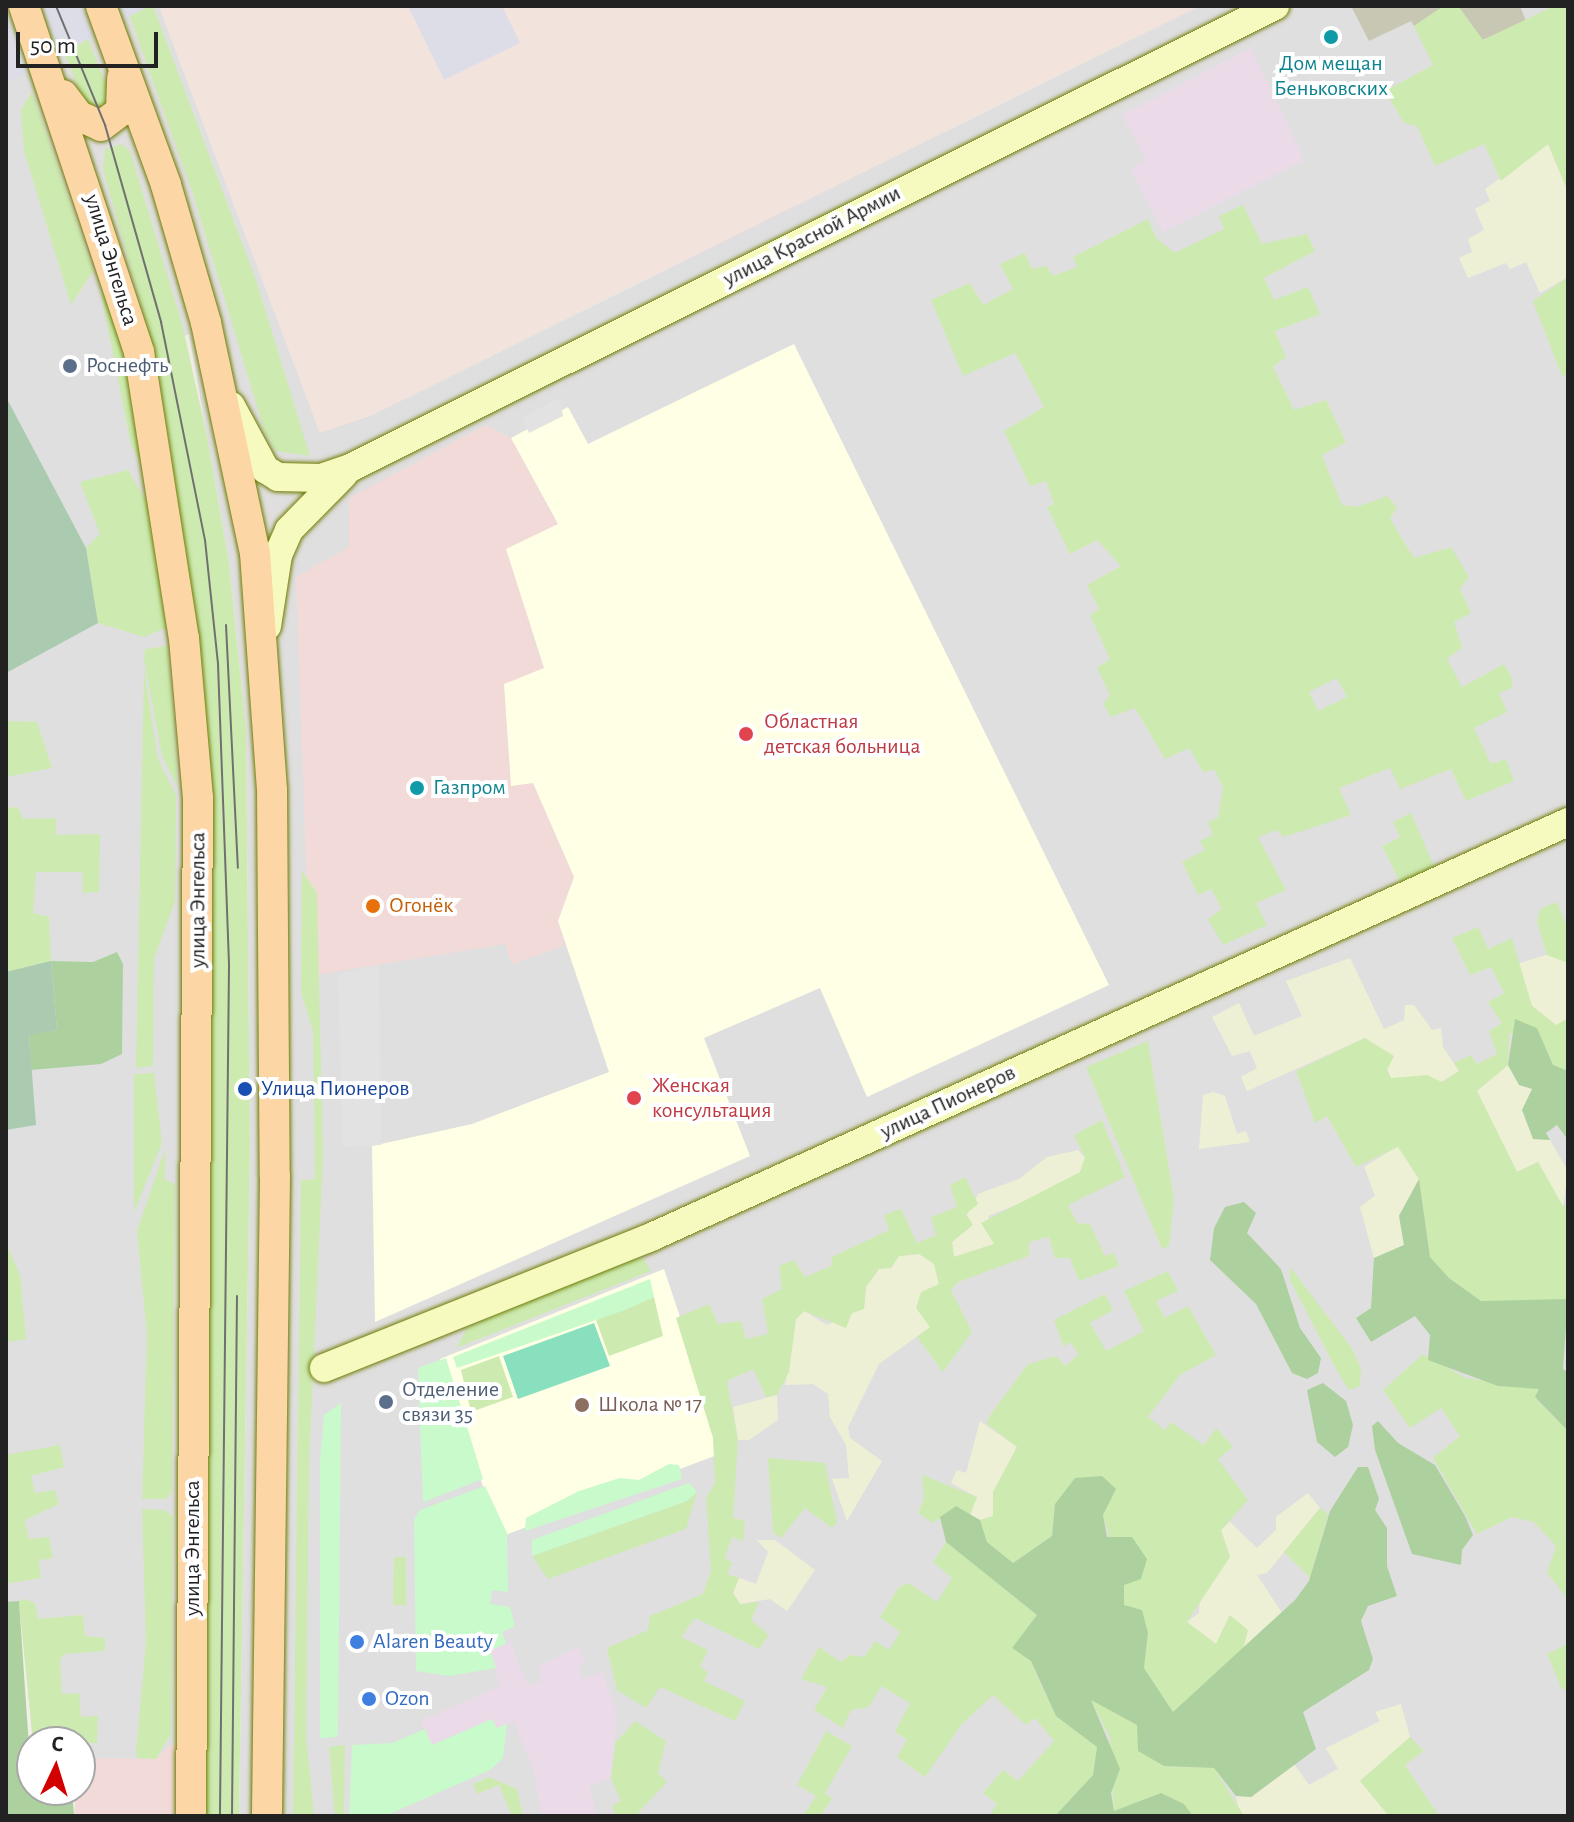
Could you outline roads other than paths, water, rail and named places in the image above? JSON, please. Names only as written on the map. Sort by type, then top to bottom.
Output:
[{"type":"main road","name":"улица Энгельса","points":[[24,6],[95,208],[139,352],[167,500],[198,798],[191,1816]]},
{"type":"main road","points":[[101,6],[166,185],[218,375],[255,553],[266,678],[275,1176],[267,1816]]},
{"type":"main road","name":"улица Красной Армии","points":[[350,468],[1275,6]]},
{"type":"main road","points":[[50,73],[79,116],[101,126],[121,111],[119,53]]},
{"type":"main road","points":[[95,208],[94,164],[105,140],[129,139],[166,185]]},
{"type":"main road","points":[[218,375],[265,469],[295,479],[350,468]]},
{"type":"main road","points":[[266,678],[278,555],[303,512],[350,468]]},
{"type":"main road","name":"улица Пионеров","points":[[324,1368],[674,1227],[1568,822]]},
{"type":"tram line","points":[[56,6],[105,125],[161,322],[205,540],[218,664],[229,966],[220,1816]]},
{"type":"tram line","points":[[226,625],[238,868]]},
{"type":"tram line","points":[[232,1816],[237,1296]]},
{"type":"place","name":"Дом мещан Беньковских","points":[[1331,37]]},
{"type":"place","name":"Роснефть","points":[[70,366]]},
{"type":"place","name":"Областная детская больница","points":[[746,734]]},
{"type":"place","name":"Газпром","points":[[417,788]]},
{"type":"place","name":"Огонёк","points":[[373,906]]},
{"type":"place","name":"Улица Пионеров","points":[[245,1089]]},
{"type":"place","name":"Женская консультация","points":[[634,1098]]},
{"type":"place","name":"Отделение связи 35","points":[[386,1402]]},
{"type":"place","name":"Школа № 17","points":[[582,1405]]},
{"type":"place","name":"Alaren Beauty","points":[[357,1642]]},
{"type":"place","name":"Ozon","points":[[369,1699]]}]
